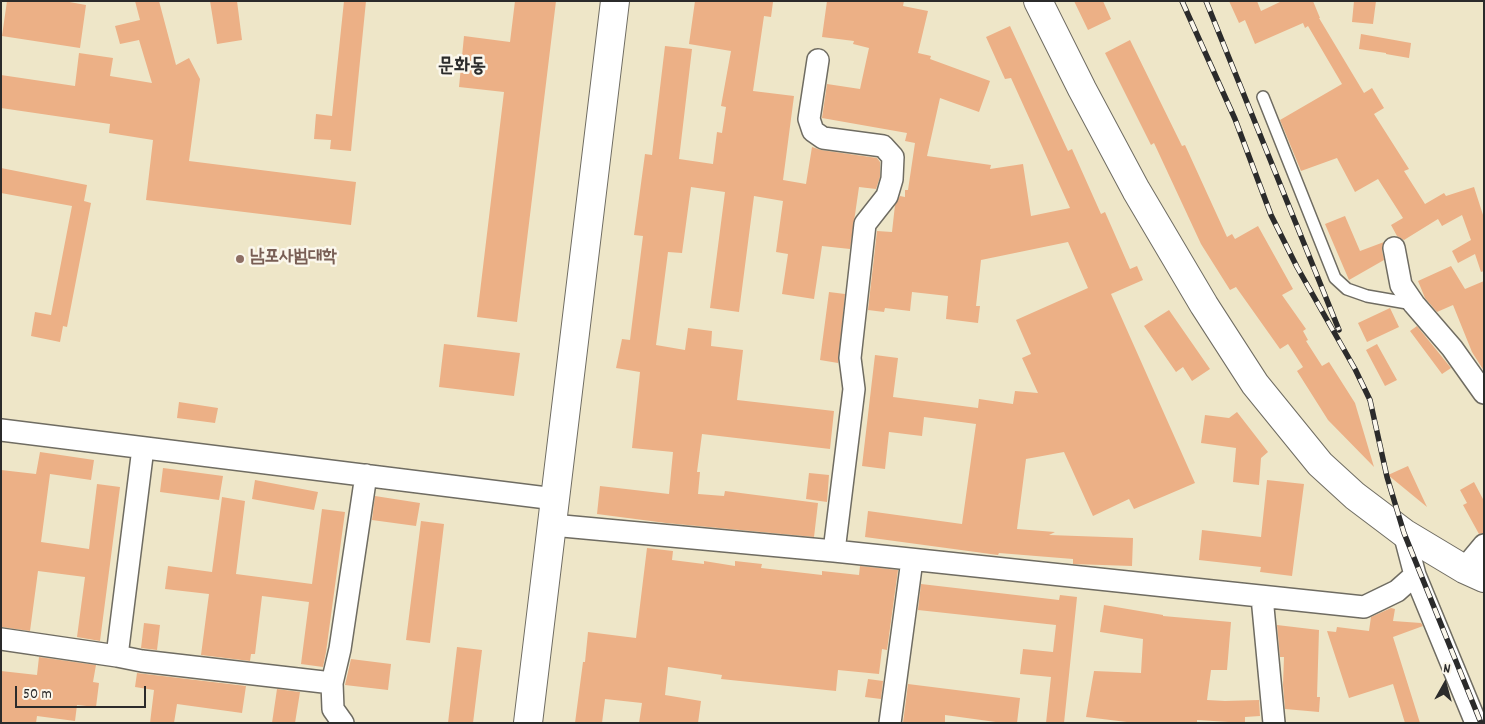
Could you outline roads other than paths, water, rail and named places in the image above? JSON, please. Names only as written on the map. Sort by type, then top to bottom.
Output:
[{"type":"main road","points":[[528,723],[615,1]]},
{"type":"main road","points":[[1038,1],[1136,190],[1204,305],[1255,384],[1320,464],[1355,496],[1404,533],[1474,574]]},
{"type":"street","points":[[818,60],[809,119],[813,131],[823,138],[883,146],[893,157],[892,179],[887,196],[865,224],[850,358],[854,389],[834,551]]},
{"type":"street","points":[[1394,248],[1401,285],[1414,304],[1452,348],[1484,393]]},
{"type":"street","points":[[1,430],[366,475],[553,512],[834,551],[1262,597],[1364,607],[1397,591],[1414,575]]},
{"type":"street","points":[[117,656],[143,448]]},
{"type":"street","points":[[343,723],[333,709],[332,683],[340,649],[366,475]]},
{"type":"street","points":[[1404,533],[1414,575],[1476,723]]},
{"type":"street","points":[[1474,574],[1484,545]]},
{"type":"street","points":[[890,723],[912,560]]},
{"type":"street","points":[[1262,597],[1274,723]]},
{"type":"street","points":[[1,639],[117,656],[142,662],[332,683]]},
{"type":"lane","points":[[1263,97],[1335,278],[1347,289],[1360,294],[1414,304]]},
{"type":"railway","points":[[1182,1],[1235,119],[1271,215],[1297,267],[1355,369],[1370,400],[1387,477],[1404,533],[1481,723]]},
{"type":"railway","points":[[1206,1],[1339,330]]},
{"type":"place","name":"남포사범대학","points":[[240,259]]},
{"type":"district","name":"문화동","points":[[462,68]]}]
